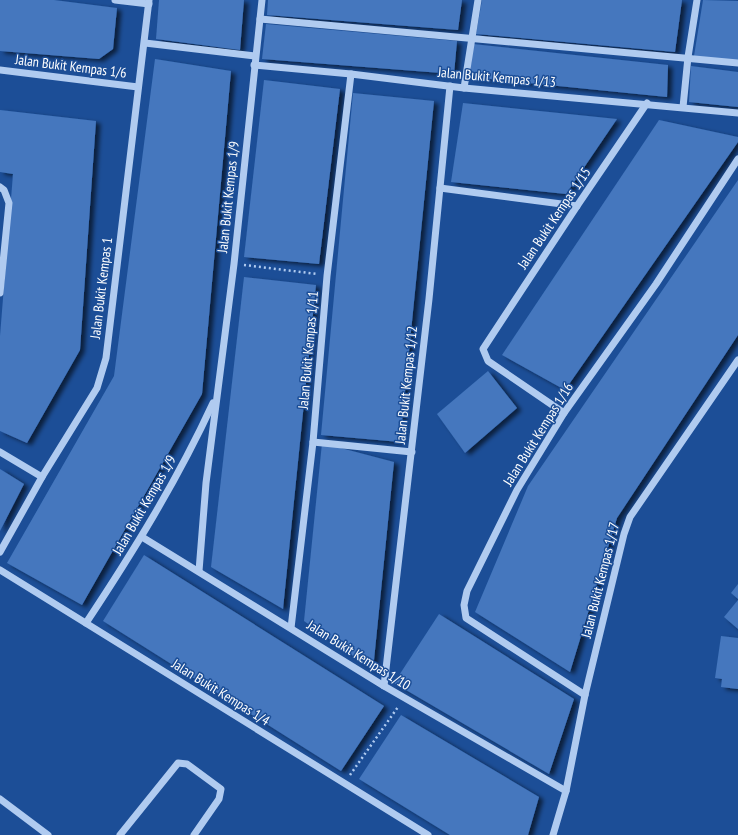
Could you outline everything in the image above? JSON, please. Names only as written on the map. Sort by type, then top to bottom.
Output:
[{"type":"street","points":[[115,0],[149,2]]},
{"type":"street","name":"Jalan Bukit Kempas 1/9","points":[[199,571],[206,483],[234,264],[262,0]]},
{"type":"street","points":[[464,88],[478,0]]},
{"type":"street","points":[[683,107],[696,0]]},
{"type":"street","name":"Jalan Bukit Kempas 1","points":[[0,552],[42,478],[97,388],[106,358],[149,2]]},
{"type":"street","points":[[260,19],[471,37],[738,63]]},
{"type":"street","points":[[145,43],[256,56]]},
{"type":"street","name":"Jalan Bukit Kempas 1/13","points":[[254,65],[351,74],[464,88],[738,112]]},
{"type":"street","name":"Jalan Bukit Kempas 1/6","points":[[0,70],[138,87]]},
{"type":"street","name":"Jalan Bukit Kempas 1/11","points":[[291,628],[313,442],[327,276],[351,74]]},
{"type":"street","name":"Jalan Bukit Kempas 1/12","points":[[384,686],[412,452],[450,86]]},
{"type":"street","name":"Jalan Bukit Kempas 1/15","points":[[564,414],[488,360],[483,349],[647,103]]},
{"type":"street","name":"Jalan Bukit Kempas 1/16","points":[[585,695],[466,618],[464,605],[467,591],[517,490],[564,414],[656,284],[738,159]]},
{"type":"street","points":[[0,186],[4,190],[9,203],[0,293]]},
{"type":"street","points":[[440,188],[577,206]]},
{"type":"street","name":"Jalan Bukit Kempas 1/17","points":[[553,835],[566,791],[585,695],[622,542],[630,517],[738,360]]},
{"type":"street","name":"Jalan Bukit Kempas 1/9","points":[[86,623],[142,537],[195,444],[217,396]]},
{"type":"street","points":[[313,442],[412,452]]},
{"type":"street","points":[[0,452],[42,478]]},
{"type":"street","name":"Jalan Bukit Kempas 1/10","points":[[142,537],[404,698],[566,791]]},
{"type":"street","name":"Jalan Bukit Kempas 1/4","points":[[0,570],[428,835]]},
{"type":"street","points":[[120,835],[178,764],[187,764],[221,789],[219,799],[194,835]]},
{"type":"street","points":[[0,799],[48,835]]},
{"type":"path","points":[[234,264],[327,276]]},
{"type":"path","points":[[344,784],[404,698]]},
{"type":"building","points":[[0,0],[54,0],[117,8],[113,49],[99,59],[0,51]]},
{"type":"building","points":[[159,0],[244,0],[240,50],[156,39]]},
{"type":"building","points":[[268,0],[462,0],[458,30],[267,15]]},
{"type":"building","points":[[482,0],[682,0],[675,52],[476,34]]},
{"type":"building","points":[[703,0],[738,1],[738,61],[694,56]]},
{"type":"building","points":[[266,24],[457,41],[454,74],[262,59]]},
{"type":"building","points":[[473,44],[668,65],[667,97],[470,77]]},
{"type":"building","points":[[155,59],[231,71],[202,394],[82,605],[7,563],[114,376]]},
{"type":"building","points":[[691,66],[738,72],[738,107],[689,102]]},
{"type":"building","points":[[264,80],[340,89],[319,264],[244,257]]},
{"type":"building","points":[[353,93],[434,101],[400,442],[321,435]]},
{"type":"building","points":[[463,103],[617,119],[566,194],[451,182]]},
{"type":"building","points":[[0,110],[96,121],[80,350],[27,443],[0,431],[0,336],[13,174],[0,172]]},
{"type":"building","points":[[659,120],[738,137],[738,142],[565,390],[502,355]]},
{"type":"building","points":[[738,180],[738,335],[617,518],[570,672],[475,612],[528,486]]},
{"type":"building","points":[[244,277],[316,285],[283,609],[211,567]]},
{"type":"building","points":[[488,371],[517,408],[465,453],[437,414]]},
{"type":"building","points":[[322,443],[394,462],[373,670],[304,621]]},
{"type":"building","points":[[0,469],[24,484],[0,531]]},
{"type":"building","points":[[144,555],[384,706],[341,771],[103,621]]},
{"type":"building","points":[[738,584],[738,599],[731,593]]},
{"type":"building","points":[[738,600],[738,629],[724,617]]},
{"type":"building","points":[[439,614],[574,699],[549,774],[394,683]]},
{"type":"building","points":[[721,636],[738,638],[738,689],[721,687],[722,679],[715,678]]},
{"type":"building","points":[[401,715],[539,797],[528,835],[450,835],[359,779]]}]
